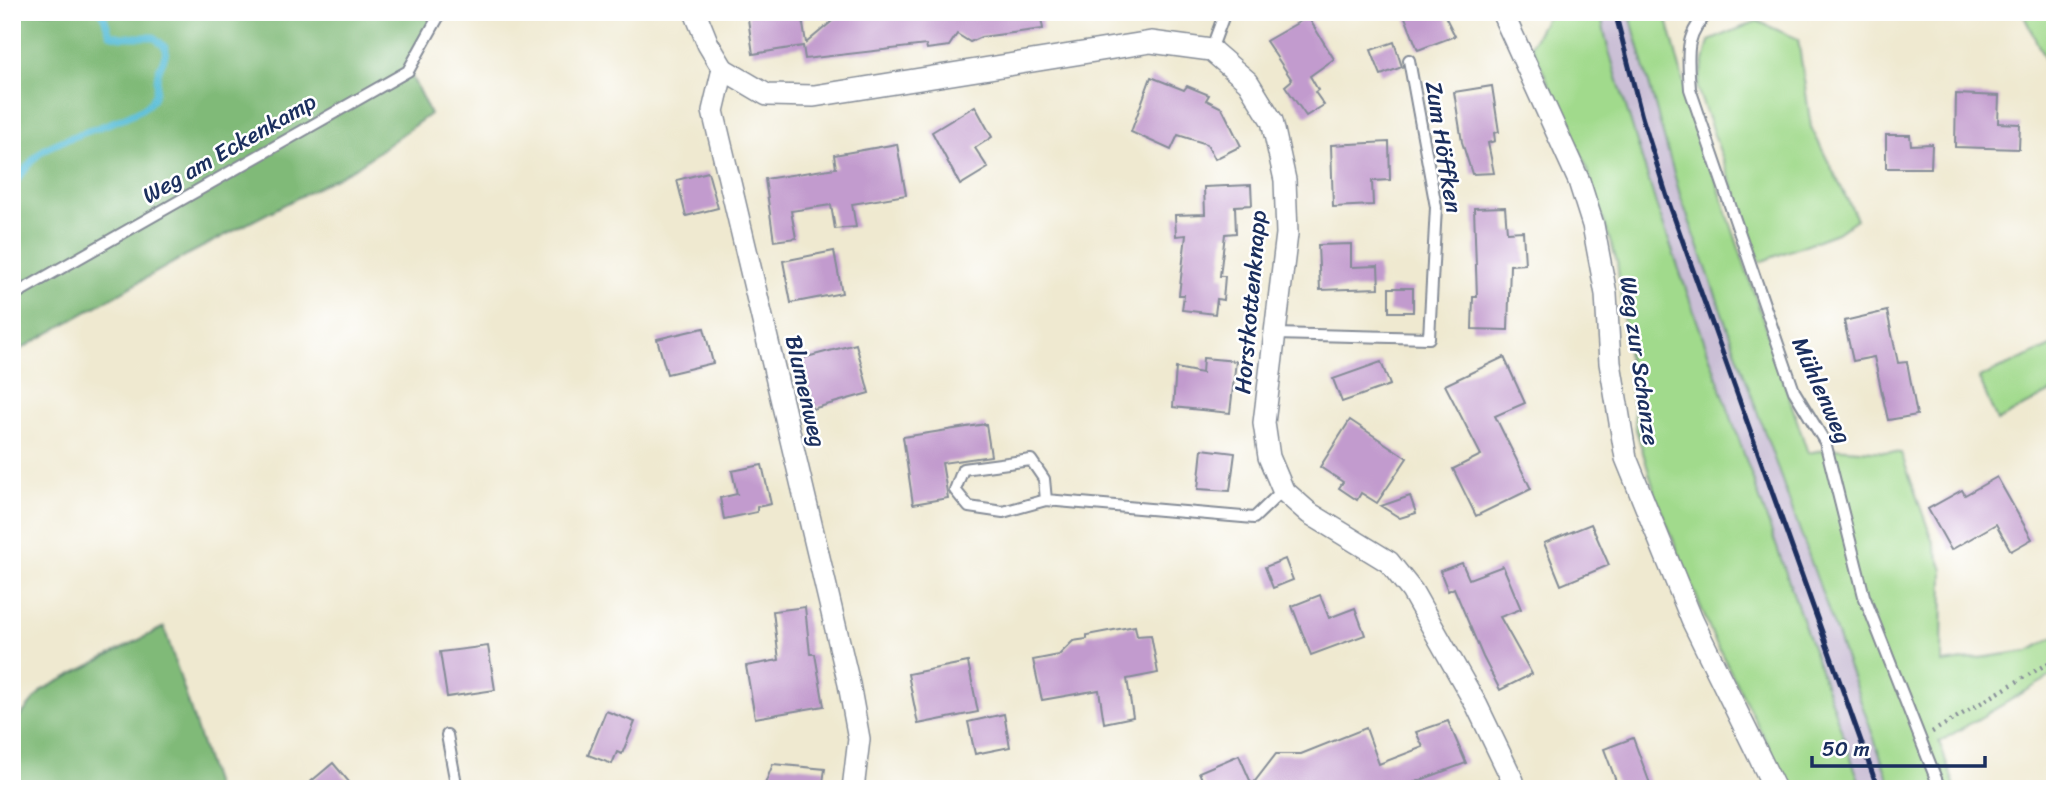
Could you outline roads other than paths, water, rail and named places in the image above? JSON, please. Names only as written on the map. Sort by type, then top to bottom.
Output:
[{"type":"street","points":[[695,12],[708,44],[723,69],[767,95],[814,96],[1152,42],[1211,50]]},
{"type":"street","name":"Weg zur Schanze","points":[[1502,12],[1579,181],[1592,225],[1606,294],[1610,363],[1626,458],[1692,620],[1775,789]]},
{"type":"street","name":"Horstkottenknapp","points":[[1211,50],[1248,82],[1272,121],[1285,180],[1287,234],[1264,423],[1269,457],[1283,490],[1309,513],[1389,562],[1419,603],[1477,706],[1512,786]]},
{"type":"street","name":"Blumenweg","points":[[723,69],[713,111],[849,684],[859,739],[853,789]]},
{"type":"lane","name":"Weg am Eckenkamp","points":[[12,296],[408,71],[440,12]]},
{"type":"lane","points":[[1211,50],[1225,12]]},
{"type":"lane","name":"Mühlenweg","points":[[1710,12],[1693,30],[1687,45],[1690,89],[1794,391],[1825,442],[1864,596],[1940,789]]},
{"type":"lane","name":"Zum Höffken","points":[[1275,334],[1429,338],[1436,207],[1409,60]]},
{"type":"lane","points":[[1046,500],[1044,479],[1031,460],[963,469],[955,490],[969,507],[1003,512],[1046,500],[1254,518],[1283,490]]},
{"type":"lane","points":[[447,735],[457,789]]},
{"type":"waterway","points":[[12,185],[45,149],[134,113],[154,97],[166,48],[154,37],[121,37],[110,34],[102,12]]},
{"type":"railway","points":[[1615,12],[1642,117],[1668,200],[1878,789]]}]
